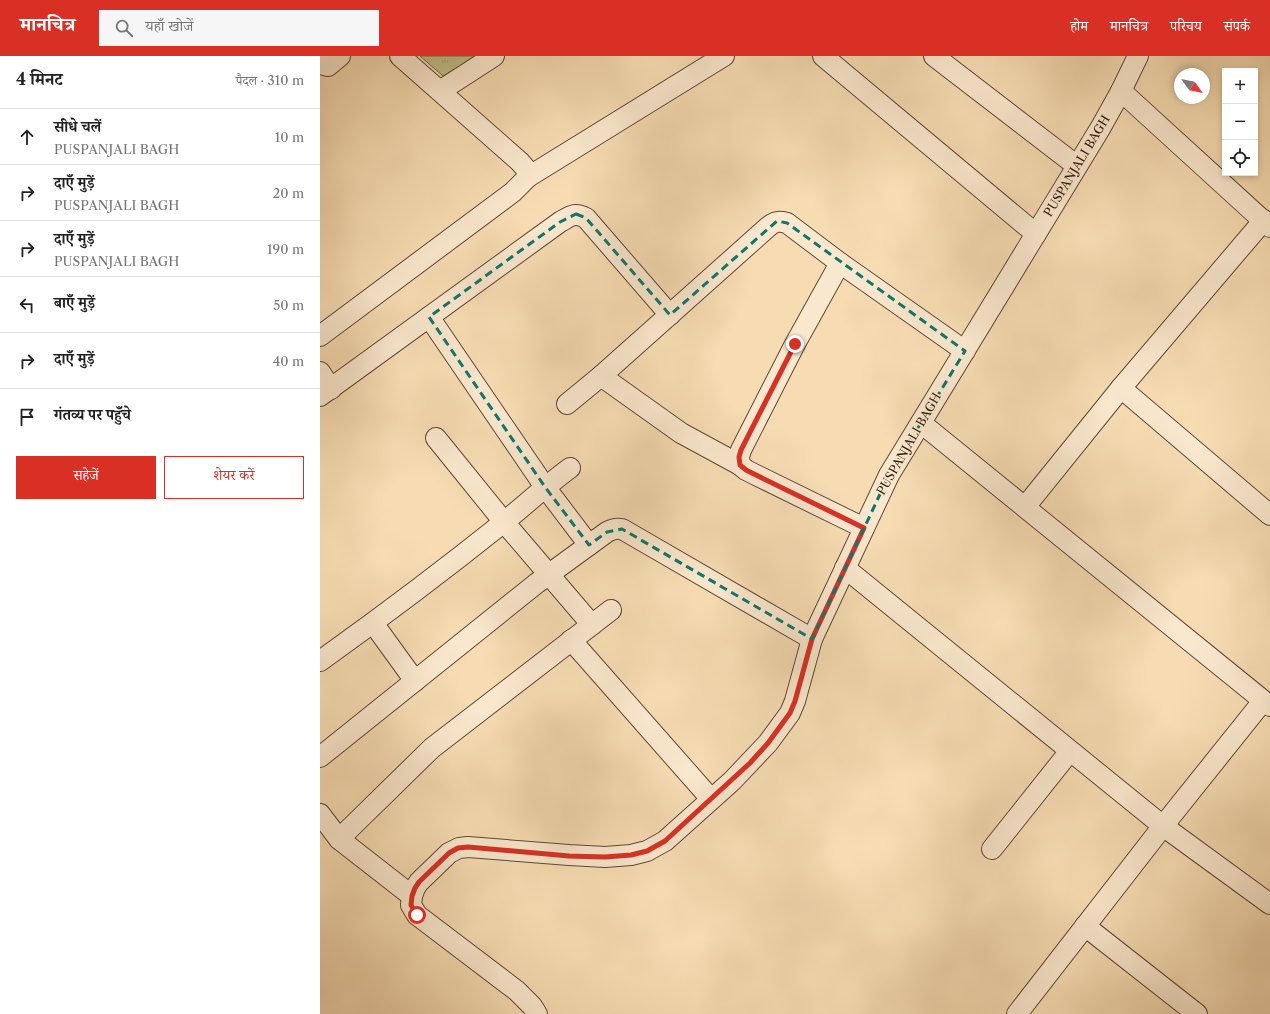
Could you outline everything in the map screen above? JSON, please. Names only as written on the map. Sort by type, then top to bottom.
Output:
[{"type":"street","points":[[320,64],[328,66],[340,56]]},
{"type":"street","points":[[400,56],[520,162],[526,169],[528,177]]},
{"type":"street","points":[[440,91],[494,56]]},
{"type":"street","points":[[320,336],[514,192],[528,177],[724,56]]},
{"type":"street","points":[[823,56],[1036,234]]},
{"type":"street","points":[[934,56],[1077,166]]},
{"type":"street","name":"PUSPANJALI BAGH","points":[[412,896],[415,888],[426,874],[449,853],[458,848],[468,847],[569,856],[605,857],[631,855],[647,851],[665,841],[750,763],[768,743],[790,713],[795,701],[812,639],[889,475],[1077,166],[1121,91],[1138,56]]},
{"type":"street","points":[[1025,507],[1121,388],[1267,224],[1121,91]]},
{"type":"street","points":[[320,372],[325,393],[560,222],[576,214],[586,218],[670,315]]},
{"type":"street","points":[[567,404],[602,376],[768,227],[778,221],[787,223],[840,264],[965,351]]},
{"type":"street","points":[[740,465],[739,457],[741,450],[795,344],[840,264]]},
{"type":"street","points":[[429,317],[545,487],[589,545]]},
{"type":"street","points":[[602,376],[682,433],[750,472],[864,528]]},
{"type":"street","points":[[1121,388],[1270,515]]},
{"type":"street","points":[[921,423],[1267,703],[1162,826],[1017,1014]]},
{"type":"street","points":[[436,438],[504,522],[592,625]]},
{"type":"street","points":[[320,661],[373,623],[504,522],[570,468]]},
{"type":"street","points":[[320,757],[549,574],[607,532],[617,528],[622,529],[812,639]]},
{"type":"street","points":[[845,568],[1162,826],[1270,904]]},
{"type":"street","points":[[339,839],[432,748],[611,610]]},
{"type":"street","points":[[373,623],[415,681]]},
{"type":"street","points":[[572,640],[711,799]]},
{"type":"street","points":[[992,849],[1070,751]]},
{"type":"street","points":[[320,814],[339,839],[412,896],[411,905],[417,915],[517,991],[532,1006],[537,1014]]},
{"type":"street","points":[[1085,926],[1197,1014]]},
{"type":"highlighted area","points":[[576,214],[586,218],[670,315],[777,221],[787,223],[965,351],[889,475],[812,639],[622,529],[607,532],[589,545],[545,487],[429,317],[560,222]]},
{"type":"green space","points":[[420,56],[476,56],[443,76]]},
{"type":"route","points":[[417,915],[411,905],[415,888],[426,874],[449,853],[458,848],[468,847],[569,856],[605,857],[631,855],[647,851],[665,841],[732,781],[768,743],[790,713],[795,701],[812,639],[864,528],[746,470],[740,465],[739,457],[741,450],[795,344]]}]
